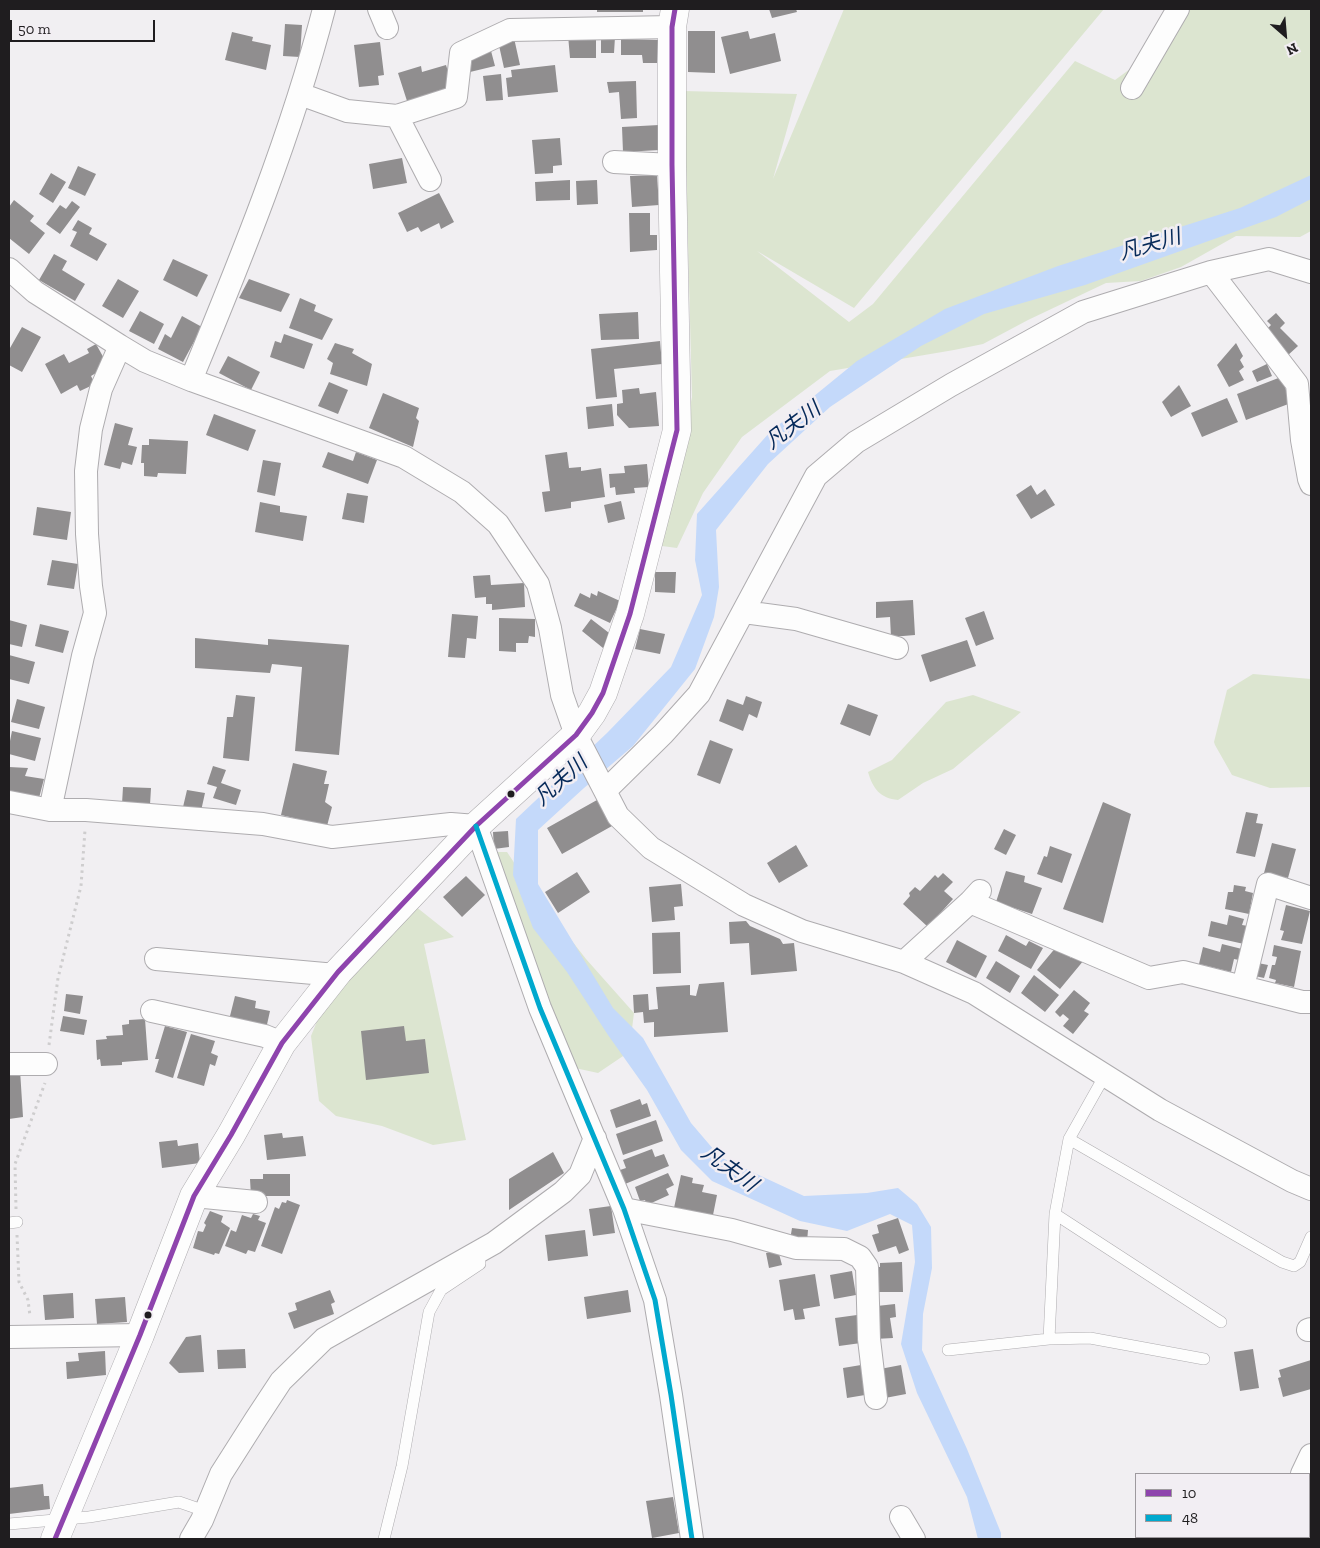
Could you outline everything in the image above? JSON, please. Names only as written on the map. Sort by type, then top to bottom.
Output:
[{"type":"street","points":[[191,380],[244,252],[300,94],[324,9]]},
{"type":"street","points":[[1132,88],[1178,9]]},
{"type":"street","points":[[59,1529],[140,1335],[194,1196],[231,1135],[282,1043],[336,975],[476,826],[576,735],[592,713],[603,693],[627,623],[676,430],[672,165],[674,18],[510,30],[460,53],[456,97],[397,116],[347,111],[300,94]]},
{"type":"street","points":[[397,116],[430,180]]},
{"type":"street","points":[[614,162],[672,165]]},
{"type":"street","points":[[606,790],[663,734],[698,694],[816,476],[856,442],[951,385],[1083,312],[1211,272],[1269,259],[1311,272]]},
{"type":"street","points":[[9,269],[35,292],[146,361],[191,380],[404,457],[462,492],[498,524],[538,584],[550,628],[562,695],[576,735],[618,816],[651,848],[744,905],[802,931],[904,962],[974,992],[1160,1110],[1311,1189]]},
{"type":"street","points":[[1211,272],[1298,384],[1302,440],[1311,484]]},
{"type":"street","points":[[50,810],[83,656],[95,613],[87,534],[86,470],[91,429],[101,389],[120,346]]},
{"type":"street","points":[[744,612],[796,619],[897,648]]},
{"type":"street","points":[[9,802],[50,810],[86,810],[263,824],[332,837],[451,824],[476,826]]},
{"type":"street","points":[[476,826],[540,1008],[624,1209],[655,1300],[692,1539]]},
{"type":"street","points":[[1243,987],[1268,884],[1311,898]]},
{"type":"street","points":[[904,962],[975,896],[1149,978],[1183,972],[1302,1002],[1311,1002]]},
{"type":"street","points":[[156,959],[336,975]]},
{"type":"street","points":[[152,1011],[265,1036],[282,1043]]},
{"type":"street","points":[[9,1064],[46,1064]]},
{"type":"street","points":[[191,1539],[220,1474],[281,1381],[324,1338],[494,1244],[563,1192],[580,1175],[595,1138]]},
{"type":"street","points":[[194,1196],[256,1202]]},
{"type":"street","points":[[624,1209],[732,1230],[796,1248],[844,1248],[860,1257],[867,1267],[869,1339],[876,1398]]},
{"type":"street","points":[[9,1337],[140,1335]]},
{"type":"street","points":[[1302,1473],[1311,1455]]},
{"type":"street","points":[[901,1517],[914,1539]]},
{"type":"lane","points":[[1049,1339],[1055,1214],[1069,1139],[1105,1075]]},
{"type":"lane","points":[[1069,1139],[1282,1262],[1294,1266],[1300,1262],[1311,1237]]},
{"type":"lane","points":[[1055,1214],[1221,1322]]},
{"type":"lane","points":[[384,1539],[402,1466],[429,1312],[441,1290],[480,1264],[479,1252]]},
{"type":"lane","points":[[948,1350],[1049,1339],[1090,1338],[1204,1359]]},
{"type":"lane","points":[[9,1524],[59,1529],[89,1517],[178,1502],[205,1511]]},
{"type":"green space","points":[[844,9],[1104,9],[854,308],[757,251],[849,322],[873,304],[1075,61],[1115,80],[1137,64],[1186,9],[1311,9],[1311,231],[1300,237],[1236,236],[1181,267],[1141,281],[1106,283],[1028,320],[983,344],[830,371],[742,437],[703,493],[677,548],[662,546],[692,397],[684,91],[797,94],[773,179]]},
{"type":"green space","points":[[1253,674],[1311,679],[1311,787],[1270,788],[1232,775],[1215,745],[1214,742],[1227,690]]},
{"type":"green space","points":[[973,695],[1021,712],[953,769],[923,783],[898,800],[886,797],[878,792],[868,772],[892,760],[946,702]]},
{"type":"green space","points":[[497,852],[507,852],[533,891],[586,959],[634,1013],[629,1052],[598,1073],[575,1068],[512,907]]},
{"type":"green space","points":[[415,906],[454,937],[424,944],[466,1140],[433,1145],[382,1126],[336,1116],[319,1101],[311,1036],[320,1014]]},
{"type":"water","name":"凡夫川","points":[[1311,175],[1311,199],[1276,217],[1085,285],[984,314],[921,346],[830,407],[768,464],[716,530],[719,587],[714,617],[695,669],[633,746],[538,830],[538,884],[613,1008],[643,1038],[691,1123],[720,1157],[804,1196],[867,1193],[898,1188],[917,1204],[931,1227],[932,1268],[923,1314],[922,1350],[967,1449],[1001,1533],[1001,1539],[978,1539],[967,1497],[917,1393],[901,1344],[915,1262],[912,1225],[890,1214],[847,1231],[800,1221],[712,1181],[681,1150],[647,1090],[567,972],[533,928],[513,875],[516,819],[607,733],[671,667],[702,595],[695,560],[697,514],[770,432],[857,361],[945,309],[1058,266],[1240,208]]},
{"type":"building","points":[[597,9],[643,9],[643,12],[597,12]]},
{"type":"building","points":[[769,9],[796,9],[797,12],[772,18]]},
{"type":"building","points":[[285,24],[302,25],[300,57],[283,56]]},
{"type":"building","points":[[688,31],[715,31],[715,73],[688,72]]},
{"type":"building","points":[[748,31],[750,39],[775,33],[781,61],[730,74],[721,37]]},
{"type":"building","points":[[232,32],[253,37],[252,41],[271,45],[266,70],[225,60]]},
{"type":"building","points":[[568,35],[596,35],[596,58],[570,58]]},
{"type":"building","points":[[601,37],[615,37],[614,53],[601,53]]},
{"type":"building","points":[[514,38],[520,65],[504,68],[498,41]]},
{"type":"building","points":[[621,39],[658,40],[657,63],[643,63],[642,55],[621,55]]},
{"type":"building","points":[[380,42],[384,75],[378,76],[379,85],[359,87],[354,45]]},
{"type":"building","points":[[490,47],[495,66],[470,72],[473,52]]},
{"type":"building","points":[[446,65],[453,87],[407,101],[398,73],[421,66],[422,72]]},
{"type":"building","points":[[555,65],[558,92],[508,97],[506,78],[512,77],[511,70]]},
{"type":"building","points":[[501,74],[503,100],[486,101],[483,76]]},
{"type":"building","points":[[636,81],[637,118],[621,119],[619,92],[609,93],[607,82]]},
{"type":"building","points":[[659,125],[660,150],[623,152],[622,127]]},
{"type":"building","points":[[560,138],[562,165],[553,166],[553,173],[535,174],[532,140]]},
{"type":"building","points":[[402,158],[407,183],[373,189],[369,164]]},
{"type":"building","points":[[78,166],[96,174],[85,196],[68,188]]},
{"type":"building","points":[[51,173],[66,182],[53,203],[39,194]]},
{"type":"building","points":[[657,175],[659,205],[632,207],[630,176]]},
{"type":"building","points":[[570,180],[570,200],[536,201],[535,182]]},
{"type":"building","points":[[597,180],[598,204],[577,205],[576,181]]},
{"type":"building","points":[[439,193],[454,222],[441,229],[439,223],[421,232],[418,227],[407,232],[398,213]]},
{"type":"building","points":[[14,200],[34,216],[30,221],[45,233],[29,254],[9,238],[9,207]]},
{"type":"building","points":[[72,201],[80,207],[60,234],[46,224],[60,205],[66,209]]},
{"type":"building","points":[[629,213],[650,213],[650,235],[657,235],[657,250],[630,252]]},
{"type":"building","points":[[78,220],[92,228],[89,234],[107,244],[97,261],[70,246],[77,232],[72,230]]},
{"type":"building","points":[[54,254],[67,261],[62,270],[85,284],[75,301],[39,280]]},
{"type":"building","points":[[173,259],[208,275],[197,297],[163,280]]},
{"type":"building","points":[[118,279],[139,291],[123,318],[102,306]]},
{"type":"building","points":[[249,279],[290,294],[281,312],[239,298]]},
{"type":"building","points":[[300,298],[316,305],[314,311],[333,319],[322,340],[289,328]]},
{"type":"building","points":[[140,311],[164,324],[154,344],[129,331]]},
{"type":"building","points":[[638,312],[639,339],[601,340],[599,314]]},
{"type":"building","points":[[1276,313],[1285,323],[1280,328],[1298,346],[1287,356],[1264,332],[1271,325],[1267,321]]},
{"type":"building","points":[[182,316],[202,327],[183,362],[158,349],[165,334],[171,338]]},
{"type":"building","points":[[22,327],[41,337],[22,372],[9,365],[9,347]]},
{"type":"building","points":[[284,334],[313,344],[304,369],[270,357],[275,341],[281,343]]},
{"type":"building","points":[[660,341],[662,364],[614,369],[617,397],[596,399],[591,349]]},
{"type":"building","points":[[335,343],[354,349],[352,353],[372,364],[367,386],[330,374],[333,363],[327,359]]},
{"type":"building","points":[[1236,343],[1243,356],[1240,360],[1244,367],[1239,371],[1244,380],[1229,387],[1217,365]]},
{"type":"building","points":[[96,344],[106,362],[99,366],[101,370],[91,376],[95,384],[80,391],[77,385],[61,394],[45,364],[64,354],[69,363],[89,353],[87,349]]},
{"type":"building","points":[[228,356],[260,372],[251,390],[219,373]]},
{"type":"building","points":[[1267,364],[1272,376],[1257,382],[1252,371]]},
{"type":"building","points":[[1281,377],[1291,403],[1246,420],[1237,394]]},
{"type":"building","points":[[329,382],[348,390],[338,414],[318,406]]},
{"type":"building","points":[[1179,385],[1191,406],[1171,417],[1162,402]]},
{"type":"building","points":[[639,388],[640,394],[656,392],[659,426],[629,428],[617,415],[617,404],[623,403],[622,390]]},
{"type":"building","points":[[383,393],[419,408],[416,418],[419,421],[413,447],[369,428]]},
{"type":"building","points":[[1227,398],[1238,422],[1202,437],[1191,413]]},
{"type":"building","points":[[612,404],[614,426],[588,429],[586,407]]},
{"type":"building","points":[[214,414],[256,430],[248,451],[206,435]]},
{"type":"building","points":[[115,423],[133,428],[128,445],[137,447],[132,465],[122,462],[120,469],[104,465]]},
{"type":"building","points":[[149,439],[188,441],[186,474],[158,473],[157,477],[144,476],[144,463],[141,463],[142,445],[149,445]]},
{"type":"building","points":[[328,452],[353,461],[356,452],[377,460],[368,484],[322,467]]},
{"type":"building","points":[[567,452],[569,468],[581,467],[581,471],[601,468],[605,497],[571,502],[571,508],[545,512],[542,492],[550,491],[545,455]]},
{"type":"building","points":[[263,460],[281,463],[275,496],[257,492]]},
{"type":"building","points":[[647,464],[649,487],[634,488],[635,493],[616,495],[615,487],[610,488],[609,474],[625,473],[624,466]]},
{"type":"building","points":[[1031,485],[1037,495],[1045,489],[1055,505],[1031,519],[1016,495]]},
{"type":"building","points":[[347,493],[368,496],[364,523],[342,519]]},
{"type":"building","points":[[621,501],[625,519],[608,523],[604,505]]},
{"type":"building","points":[[260,502],[280,506],[280,512],[307,516],[303,541],[255,532]]},
{"type":"building","points":[[37,507],[71,512],[67,540],[33,535]]},
{"type":"building","points":[[52,560],[78,564],[74,589],[47,585]]},
{"type":"building","points":[[655,572],[676,572],[675,593],[655,592]]},
{"type":"building","points":[[490,575],[491,585],[524,583],[525,607],[492,610],[492,604],[486,604],[486,597],[475,598],[473,576]]},
{"type":"building","points":[[598,591],[620,601],[610,623],[574,606],[580,593],[590,598],[591,593],[597,596]]},
{"type":"building","points":[[913,600],[915,635],[891,637],[890,617],[876,618],[876,602]]},
{"type":"building","points":[[984,611],[994,639],[976,646],[965,618]]},
{"type":"building","points":[[452,614],[478,616],[476,639],[467,638],[465,658],[448,657]]},
{"type":"building","points":[[499,618],[535,619],[535,637],[529,636],[528,643],[516,643],[516,652],[499,651]]},
{"type":"building","points":[[591,619],[613,636],[603,648],[582,631]]},
{"type":"building","points":[[9,620],[27,625],[22,647],[9,644]]},
{"type":"building","points":[[40,624],[69,631],[63,653],[35,646]]},
{"type":"building","points":[[640,629],[665,634],[660,654],[635,649]]},
{"type":"building","points":[[195,638],[268,645],[268,639],[349,645],[339,755],[295,751],[302,667],[272,664],[270,673],[195,668]]},
{"type":"building","points":[[967,640],[976,666],[930,682],[921,655]]},
{"type":"building","points":[[9,655],[35,662],[29,684],[9,679]]},
{"type":"building","points":[[236,695],[255,697],[249,761],[223,758],[227,717],[233,717]]},
{"type":"building","points":[[746,696],[762,702],[757,718],[749,714],[743,731],[719,721],[727,699],[743,705]]},
{"type":"building","points":[[17,699],[45,707],[39,729],[11,722]]},
{"type":"building","points":[[848,704],[878,715],[870,736],[840,724]]},
{"type":"building","points":[[12,731],[41,738],[35,761],[9,754]]},
{"type":"building","points":[[710,740],[733,749],[720,784],[697,775]]},
{"type":"building","points":[[293,763],[327,771],[324,784],[329,784],[325,802],[332,807],[327,826],[281,815]]},
{"type":"building","points":[[213,766],[226,770],[221,783],[241,790],[236,805],[213,798],[217,787],[207,784]]},
{"type":"building","points":[[9,767],[28,768],[25,776],[44,779],[39,798],[9,794]]},
{"type":"building","points":[[123,787],[151,788],[150,805],[122,804]]},
{"type":"building","points":[[187,790],[205,793],[201,811],[183,807]]},
{"type":"building","points":[[597,800],[612,826],[562,854],[547,828]]},
{"type":"building","points":[[1103,802],[1131,814],[1103,923],[1063,909]]},
{"type":"building","points":[[1246,812],[1258,814],[1256,823],[1263,824],[1255,857],[1236,853]]},
{"type":"building","points":[[1004,829],[1016,835],[1006,855],[994,849]]},
{"type":"building","points":[[508,831],[509,847],[494,849],[493,832]]},
{"type":"building","points":[[1272,843],[1296,849],[1288,878],[1264,873]]},
{"type":"building","points":[[796,845],[808,866],[779,883],[767,863]]},
{"type":"building","points":[[1050,846],[1072,854],[1062,883],[1037,874],[1044,856],[1047,857]]},
{"type":"building","points":[[1006,871],[1025,876],[1024,882],[1042,888],[1032,914],[996,902]]},
{"type":"building","points":[[577,872],[590,892],[558,913],[545,892]]},
{"type":"building","points":[[943,873],[953,882],[944,891],[953,899],[928,927],[903,904],[915,887],[920,891],[935,875],[938,878]]},
{"type":"building","points":[[466,876],[485,895],[462,917],[443,897]]},
{"type":"building","points":[[681,884],[683,906],[674,907],[675,920],[652,922],[649,887]]},
{"type":"building","points":[[1234,885],[1246,887],[1245,891],[1253,893],[1249,914],[1225,909],[1228,892],[1233,892]]},
{"type":"building","points":[[1286,905],[1310,911],[1302,944],[1281,940],[1284,931],[1280,930]]},
{"type":"building","points":[[1229,915],[1244,919],[1242,925],[1248,926],[1244,944],[1208,936],[1211,921],[1227,925]]},
{"type":"building","points":[[746,921],[750,926],[780,939],[783,944],[794,943],[797,971],[751,975],[749,943],[730,944],[729,922]]},
{"type":"building","points":[[680,932],[681,973],[653,974],[652,933]]},
{"type":"building","points":[[1006,935],[1026,946],[1029,941],[1043,948],[1031,969],[998,951]]},
{"type":"building","points":[[957,940],[987,956],[976,978],[946,962]]},
{"type":"building","points":[[1222,944],[1242,949],[1239,960],[1234,959],[1231,972],[1199,964],[1203,947],[1220,952]]},
{"type":"building","points":[[1274,945],[1301,951],[1294,987],[1275,983],[1276,980],[1269,978],[1272,965],[1275,965],[1277,957],[1272,956]]},
{"type":"building","points":[[1057,946],[1071,958],[1076,953],[1084,960],[1060,989],[1037,970]]},
{"type":"building","points":[[996,961],[1020,976],[1010,993],[986,978]]},
{"type":"building","points":[[1258,963],[1268,965],[1264,978],[1255,976]]},
{"type":"building","points":[[1034,975],[1059,995],[1045,1012],[1021,993]]},
{"type":"building","points":[[724,982],[728,1032],[654,1037],[654,1022],[644,1023],[643,1012],[634,1013],[633,995],[648,994],[649,1010],[658,1009],[656,987],[690,985],[690,995],[696,996],[699,984]]},
{"type":"building","points":[[1074,990],[1090,1003],[1084,1011],[1089,1014],[1073,1034],[1063,1026],[1069,1019],[1063,1014],[1060,1017],[1055,1012]]},
{"type":"building","points":[[66,994],[83,996],[80,1014],[64,1011]]},
{"type":"building","points":[[235,996],[256,1001],[255,1008],[270,1011],[266,1029],[229,1020]]},
{"type":"building","points":[[63,1016],[87,1020],[84,1035],[60,1031]]},
{"type":"building","points":[[145,1019],[148,1060],[122,1062],[122,1065],[101,1066],[100,1059],[97,1060],[96,1040],[107,1039],[106,1036],[123,1035],[122,1025],[129,1024],[129,1020]]},
{"type":"building","points":[[165,1026],[187,1032],[173,1078],[155,1072],[159,1059],[155,1059]]},
{"type":"building","points":[[404,1026],[406,1041],[425,1039],[429,1073],[366,1080],[361,1031]]},
{"type":"building","points":[[191,1034],[215,1041],[211,1053],[218,1056],[215,1066],[210,1064],[204,1086],[177,1078]]},
{"type":"building","points":[[20,1070],[23,1117],[9,1119],[9,1071]]},
{"type":"building","points":[[640,1099],[642,1105],[647,1103],[651,1116],[616,1128],[610,1110]]},
{"type":"building","points":[[656,1120],[663,1141],[623,1155],[616,1134]]},
{"type":"building","points":[[282,1133],[283,1138],[303,1136],[306,1156],[267,1160],[264,1135]]},
{"type":"building","points":[[177,1140],[178,1146],[198,1143],[200,1163],[162,1168],[159,1142]]},
{"type":"building","points":[[652,1149],[655,1157],[664,1154],[669,1166],[625,1184],[620,1170],[626,1168],[623,1160]]},
{"type":"building","points":[[553,1152],[564,1173],[509,1210],[509,1179]]},
{"type":"building","points":[[668,1173],[674,1185],[666,1189],[669,1195],[647,1205],[645,1200],[640,1201],[635,1187]]},
{"type":"building","points":[[263,1174],[290,1174],[290,1196],[251,1196],[250,1179],[263,1179]]},
{"type":"building","points":[[681,1175],[693,1178],[692,1183],[704,1185],[702,1192],[717,1195],[713,1215],[674,1208]]},
{"type":"building","points":[[287,1200],[300,1205],[282,1254],[261,1246],[275,1207],[279,1209],[282,1202],[286,1203]]},
{"type":"building","points":[[611,1206],[615,1233],[593,1236],[589,1209]]},
{"type":"building","points":[[210,1211],[223,1216],[221,1222],[230,1228],[219,1254],[215,1253],[214,1255],[193,1248],[198,1231],[203,1232],[206,1225],[204,1223]]},
{"type":"building","points":[[253,1214],[260,1216],[258,1220],[266,1223],[255,1252],[248,1250],[246,1254],[225,1246],[231,1230],[236,1232],[242,1215],[251,1218]]},
{"type":"building","points":[[898,1218],[909,1250],[899,1254],[896,1246],[878,1252],[872,1235],[879,1233],[877,1225]]},
{"type":"building","points":[[792,1228],[808,1230],[807,1242],[790,1240]]},
{"type":"building","points":[[585,1230],[588,1256],[548,1261],[545,1235]]},
{"type":"building","points":[[778,1250],[782,1265],[769,1268],[766,1253]]},
{"type":"building","points":[[902,1262],[903,1292],[875,1292],[874,1267],[880,1267],[880,1263]]},
{"type":"building","points":[[852,1271],[856,1295],[834,1299],[830,1275]]},
{"type":"building","points":[[815,1274],[820,1306],[803,1309],[805,1319],[795,1320],[793,1309],[784,1311],[779,1280]]},
{"type":"building","points":[[330,1290],[335,1302],[331,1304],[334,1314],[294,1329],[288,1313],[297,1310],[295,1303]]},
{"type":"building","points":[[628,1290],[631,1312],[587,1319],[584,1297]]},
{"type":"building","points":[[73,1293],[74,1318],[45,1320],[43,1295]]},
{"type":"building","points":[[125,1297],[127,1322],[97,1324],[95,1299]]},
{"type":"building","points":[[895,1304],[896,1317],[890,1318],[893,1338],[875,1339],[877,1306]]},
{"type":"building","points":[[857,1315],[861,1343],[839,1346],[835,1318]]},
{"type":"building","points":[[201,1335],[204,1372],[179,1373],[169,1363],[186,1337]]},
{"type":"building","points":[[245,1349],[246,1368],[218,1369],[217,1350]]},
{"type":"building","points":[[1253,1349],[1259,1388],[1240,1391],[1234,1352]]},
{"type":"building","points":[[105,1351],[106,1375],[67,1379],[66,1362],[79,1361],[78,1353]]},
{"type":"building","points":[[1311,1360],[1311,1389],[1283,1397],[1278,1378],[1281,1377],[1279,1370]]},
{"type":"building","points":[[861,1365],[865,1395],[847,1398],[843,1368]]},
{"type":"building","points":[[901,1365],[906,1394],[885,1398],[880,1369]]},
{"type":"building","points":[[43,1484],[44,1496],[49,1496],[50,1509],[9,1514],[9,1488]]},
{"type":"building","points":[[673,1497],[679,1533],[652,1538],[646,1501]]},
{"type":"transit line","name":"10","points":[[55,1539],[140,1335],[194,1196],[231,1135],[282,1043],[338,972],[476,826],[576,735],[592,713],[603,693],[630,614],[677,430],[672,165],[672,27],[675,9]]},
{"type":"transit line","name":"48","points":[[476,826],[540,1008],[624,1209],[655,1300],[692,1539]]}]
